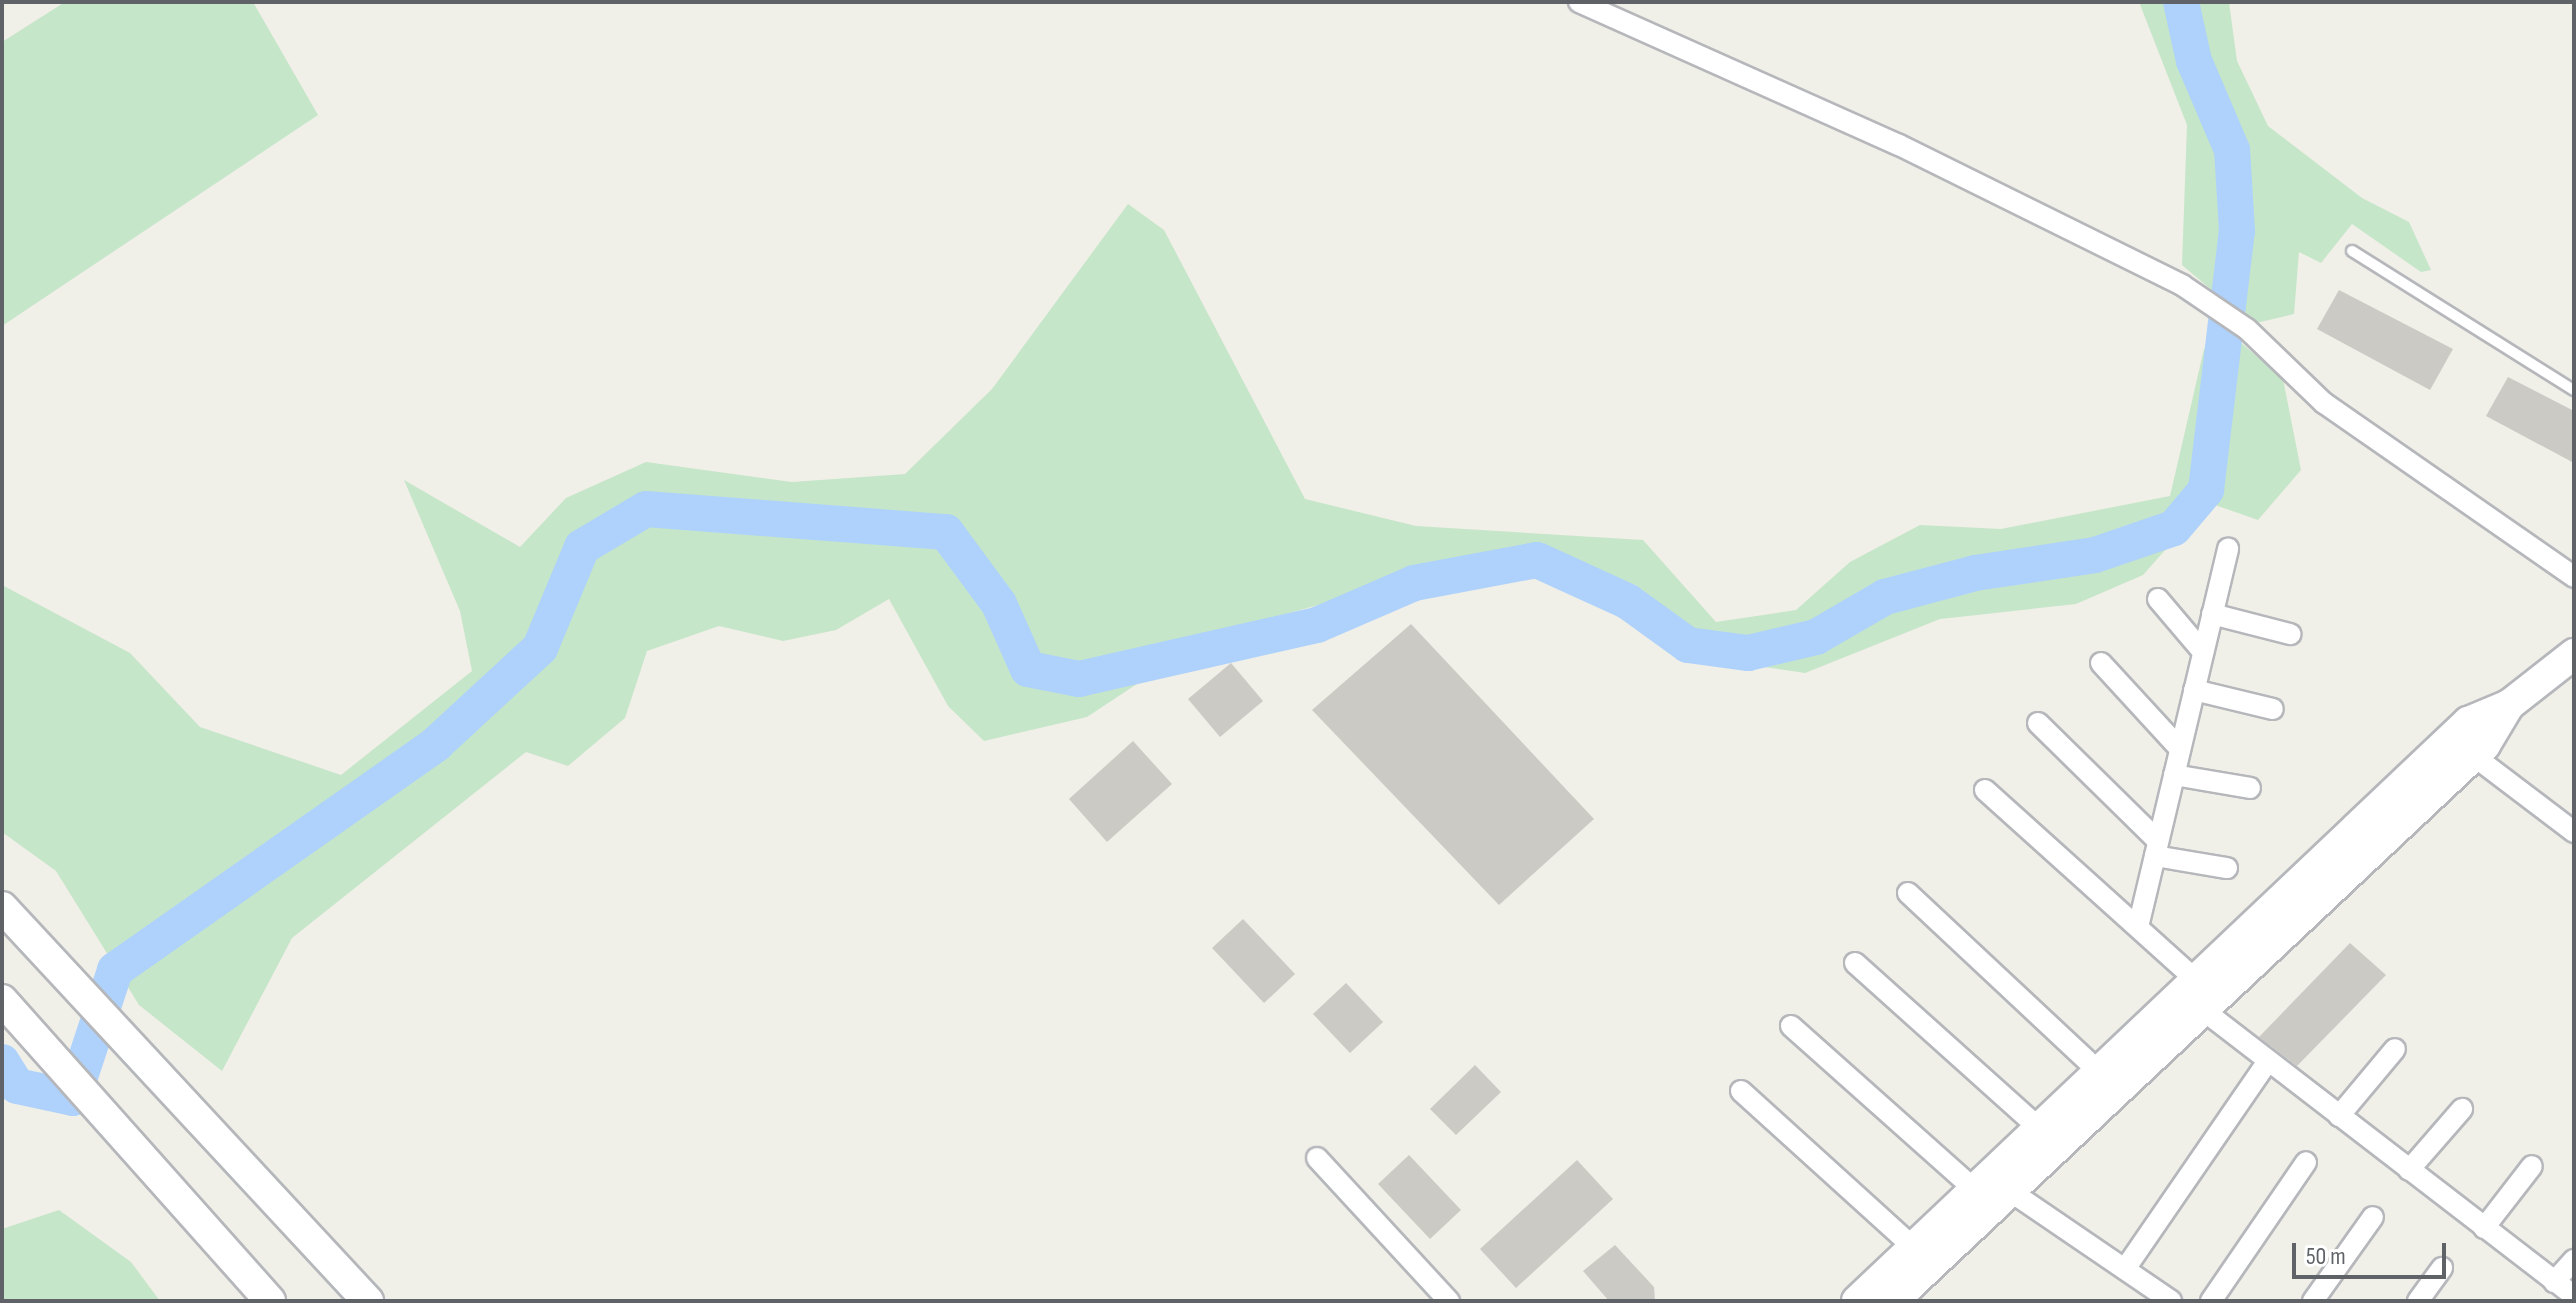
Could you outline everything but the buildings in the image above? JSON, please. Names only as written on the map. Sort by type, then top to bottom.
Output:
[{"type":"street","points":[[1579,2],[1899,145],[2207,300],[2247,329],[2324,403],[2574,577]]},
{"type":"street","points":[[2138,927],[2228,549]]},
{"type":"street","points":[[2158,599],[2203,652]]},
{"type":"street","points":[[2212,614],[2290,634]]},
{"type":"street","points":[[1857,1301],[2468,722],[2509,705],[2574,654]]},
{"type":"street","points":[[2101,663],[2180,749]]},
{"type":"street","points":[[2194,690],[2273,709]]},
{"type":"street","points":[[1893,1301],[2474,756],[2509,705]]},
{"type":"street","points":[[2038,723],[2156,848],[2227,868]]},
{"type":"street","points":[[2474,756],[2574,832]]},
{"type":"street","points":[[2174,775],[2250,788]]},
{"type":"street","points":[[1985,790],[2195,979]]},
{"type":"street","points":[[1908,893],[2098,1071]]},
{"type":"street","points":[[2,907],[207,1123],[368,1301]]},
{"type":"street","points":[[1855,963],[2038,1127]]},
{"type":"street","points":[[2,1000],[150,1162],[270,1301]]},
{"type":"street","points":[[2203,1010],[2574,1296]]},
{"type":"street","points":[[1791,1026],[1973,1188]]},
{"type":"street","points":[[2339,1116],[2395,1049]]},
{"type":"street","points":[[2125,1269],[2268,1061]]},
{"type":"street","points":[[1741,1091],[1912,1246]]},
{"type":"street","points":[[2409,1170],[2462,1109]]},
{"type":"street","points":[[1317,1158],[1449,1301]]},
{"type":"street","points":[[2211,1301],[2306,1162]]},
{"type":"street","points":[[2484,1228],[2532,1166]]},
{"type":"street","points":[[2010,1191],[2171,1301]]},
{"type":"street","points":[[2313,1301],[2373,1217]]},
{"type":"street","points":[[2554,1282],[2574,1260]]},
{"type":"street","points":[[2418,1301],[2442,1268]]},
{"type":"lane","points":[[2352,251],[2574,390]]},
{"type":"green space","points":[[65,2],[253,2],[318,115],[2,326],[2,42]]},
{"type":"green space","points":[[2139,2],[2229,2],[2237,61],[2268,126],[2362,198],[2409,222],[2431,270],[2421,272],[2352,224],[2321,263],[2299,252],[2294,314],[2252,324],[2182,265],[2187,125]]},
{"type":"green space","points":[[1128,204],[1164,230],[1305,499],[1416,526],[1643,540],[1716,622],[1796,610],[1850,562],[1920,525],[2001,529],[2170,496],[2204,349],[2238,340],[2283,379],[2301,470],[2258,520],[2215,505],[2198,513],[2143,575],[2076,604],[1940,619],[1805,673],[1698,657],[1636,585],[1540,551],[1468,563],[1211,635],[1087,717],[984,741],[948,706],[889,599],[836,630],[783,641],[719,626],[647,651],[625,718],[568,766],[526,752],[292,938],[222,1071],[139,1005],[56,871],[2,832],[2,585],[130,653],[200,727],[341,775],[472,671],[460,611],[404,480],[520,547],[566,498],[646,462],[792,482],[905,474],[992,389]]},
{"type":"green space","points":[[59,1210],[131,1262],[160,1301],[2,1301],[2,1229]]},
{"type":"waterway","points":[[2,1062],[17,1086],[73,1098],[115,970],[436,744],[540,648],[582,547],[646,509],[946,532],[999,604],[1028,669],[1079,679],[1317,625],[1414,583],[1537,560],[1627,601],[1688,645],[1748,653],[1816,637],[1885,597],[1975,573],[2095,555],[2174,528],[2206,490],[2237,231],[2232,150],[2194,61],[2181,2]]}]
